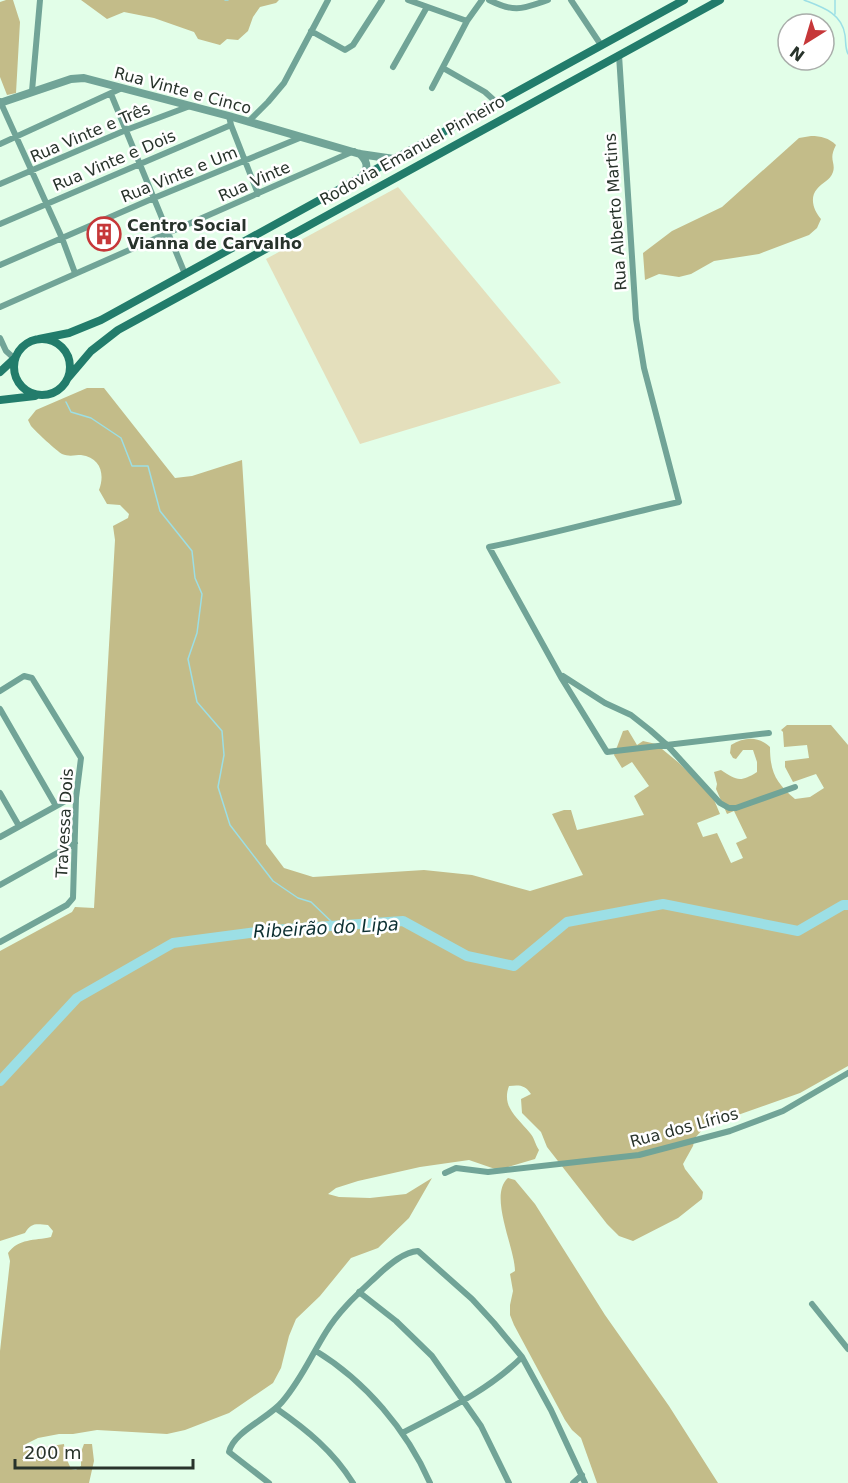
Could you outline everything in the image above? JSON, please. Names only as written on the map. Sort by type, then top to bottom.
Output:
[{"type":"main road","name":"Rodovia Emanuel Pinheiro","points":[[39,339],[87,327],[684,0]]},
{"type":"main road","name":"Rodovia Emanuel Pinheiro","points":[[68,378],[91,351],[118,330],[720,0]]},
{"type":"main road","points":[[0,372],[15,358],[20,349],[29,342],[39,339],[53,341],[64,349],[69,358],[68,378],[57,392],[0,400]]},
{"type":"main road","points":[[15,358],[14,370],[18,382],[27,391],[39,395]]},
{"type":"street","points":[[32,91],[39,0]]},
{"type":"street","points":[[248,122],[284,83],[328,0]]},
{"type":"street","points":[[311,32],[345,50],[353,45],[382,0]]},
{"type":"street","points":[[408,0],[467,21]]},
{"type":"street","points":[[432,88],[467,21],[482,0]]},
{"type":"street","points":[[489,0],[501,6],[521,10],[548,0]]},
{"type":"street","points":[[572,0],[602,45]]},
{"type":"street","points":[[393,67],[427,7]]},
{"type":"street","name":"Rua Alberto Martins","points":[[559,673],[489,547],[549,535],[612,517],[679,502],[644,368],[636,319],[618,54]]},
{"type":"street","points":[[443,68],[485,92],[496,102]]},
{"type":"street","name":"Rua Vinte e Cinco","points":[[0,102],[84,78],[357,152],[394,159]]},
{"type":"street","points":[[0,144],[123,88]]},
{"type":"street","points":[[111,93],[185,274]]},
{"type":"street","points":[[0,102],[62,238],[75,273]]},
{"type":"street","name":"Rua Vinte e Três","points":[[0,184],[126,130],[190,106]]},
{"type":"street","points":[[229,116],[258,194]]},
{"type":"street","name":"Rua Vinte e Dois","points":[[0,224],[231,125]]},
{"type":"street","name":"Rua Vinte e Um","points":[[0,265],[302,137]]},
{"type":"street","points":[[357,152],[367,164],[363,175]]},
{"type":"street","name":"Rua Vinte","points":[[0,307],[357,152]]},
{"type":"street","points":[[0,338],[6,351],[15,358]]},
{"type":"street","points":[[559,673],[607,752],[769,732]]},
{"type":"street","points":[[559,673],[591,695],[631,715],[667,745],[720,803],[729,808],[736,808],[795,787]]},
{"type":"street","name":"Travessa Dois","points":[[0,691],[24,676],[32,678],[81,758],[76,798],[73,898],[67,905],[0,942]]},
{"type":"street","points":[[0,709],[56,806]]},
{"type":"street","points":[[0,793],[19,826]]},
{"type":"street","points":[[0,837],[67,800],[76,798]]},
{"type":"street","points":[[0,885],[75,843]]},
{"type":"street","name":"Rua dos Lírios","points":[[445,1173],[456,1168],[488,1172],[639,1155],[730,1131],[783,1111],[848,1073]]},
{"type":"street","points":[[269,1483],[229,1452],[231,1446],[237,1438],[277,1409],[295,1387],[327,1330],[359,1292],[389,1265],[411,1252],[418,1251],[472,1299],[522,1357],[551,1410],[585,1483]]},
{"type":"street","points":[[359,1292],[396,1321],[432,1356],[481,1426],[509,1483]]},
{"type":"street","points":[[812,1304],[848,1349]]},
{"type":"street","points":[[316,1351],[330,1360],[374,1399],[402,1433],[430,1483]]},
{"type":"street","points":[[402,1433],[463,1402],[499,1377],[522,1357]]},
{"type":"street","points":[[277,1409],[309,1432],[327,1449],[353,1483]]},
{"type":"street","points":[[573,1483],[582,1475]]},
{"type":"shaded area","points":[[13,0],[20,22],[16,93],[7,95],[0,77],[0,2]]},
{"type":"shaded area","points":[[81,0],[279,0],[260,7],[248,31],[238,40],[227,39],[220,45],[198,39],[194,32],[154,18],[124,12],[107,19]]},
{"type":"shaded area","points":[[811,136],[825,138],[836,145],[832,157],[833,172],[813,196],[816,212],[821,219],[817,228],[809,235],[759,254],[714,261],[691,274],[679,277],[659,274],[645,280],[643,253],[672,231],[722,207],[799,138]]},
{"type":"shaded area","points":[[398,187],[561,383],[360,444],[266,259]]},
{"type":"shaded area","points":[[87,388],[104,388],[175,478],[192,476],[242,460],[266,844],[284,868],[313,877],[424,870],[472,875],[530,891],[583,875],[552,814],[571,810],[577,830],[644,815],[634,796],[649,786],[632,762],[622,768],[614,755],[623,731],[628,730],[637,745],[643,741],[656,744],[712,795],[720,814],[697,823],[703,837],[717,833],[731,863],[743,858],[736,843],[747,838],[734,811],[727,814],[716,789],[714,772],[721,770],[734,778],[742,779],[757,772],[757,762],[753,750],[743,750],[736,759],[733,758],[730,753],[731,745],[741,740],[751,739],[765,743],[770,747],[773,770],[783,788],[795,799],[810,797],[824,788],[816,774],[793,782],[785,767],[785,761],[809,758],[807,745],[784,747],[781,730],[787,725],[831,725],[848,745],[848,1066],[800,1093],[702,1130],[695,1138],[683,1164],[703,1192],[702,1199],[678,1218],[633,1241],[619,1236],[607,1224],[547,1147],[541,1132],[522,1113],[521,1099],[531,1094],[529,1091],[522,1086],[509,1086],[507,1100],[509,1106],[534,1139],[539,1150],[535,1159],[498,1170],[469,1160],[420,1167],[358,1181],[336,1188],[328,1194],[339,1197],[370,1198],[406,1194],[432,1178],[409,1218],[378,1248],[351,1258],[320,1296],[296,1319],[281,1368],[273,1383],[229,1413],[185,1430],[167,1434],[97,1430],[38,1438],[26,1444],[25,1450],[64,1444],[65,1455],[71,1469],[76,1470],[81,1466],[81,1452],[84,1444],[92,1444],[94,1461],[89,1483],[0,1483],[0,1351],[10,1261],[8,1253],[22,1242],[51,1237],[53,1231],[48,1225],[35,1224],[25,1233],[0,1241],[0,951],[72,912],[75,907],[94,908],[115,540],[113,526],[128,518],[129,514],[120,505],[107,504],[99,490],[102,478],[100,468],[93,459],[81,455],[62,454],[31,426],[28,420],[36,410]]},
{"type":"shaded area","points":[[508,1178],[515,1180],[535,1204],[605,1315],[669,1406],[718,1483],[597,1483],[581,1438],[565,1420],[510,1315],[513,1291],[510,1274],[515,1271],[501,1209],[503,1186]]},
{"type":"waterway","points":[[804,0],[818,5],[840,21],[848,54]]},
{"type":"waterway","points":[[835,0],[835,12]]},
{"type":"waterway","points":[[66,402],[71,412],[91,418],[121,438],[132,466],[148,466],[160,511],[192,551],[195,578],[202,594],[197,633],[188,659],[197,702],[222,731],[224,755],[218,787],[230,825],[273,881],[298,898],[311,902],[336,926]]},
{"type":"waterway","name":"Ribeirão do Lipa","points":[[0,1081],[77,998],[173,943],[272,930],[403,921],[467,956],[514,966],[567,922],[663,904],[798,931],[843,905],[848,905]]},
{"type":"place","name":"Centro Social Vianna de Carvalho","points":[[104,234]]}]
